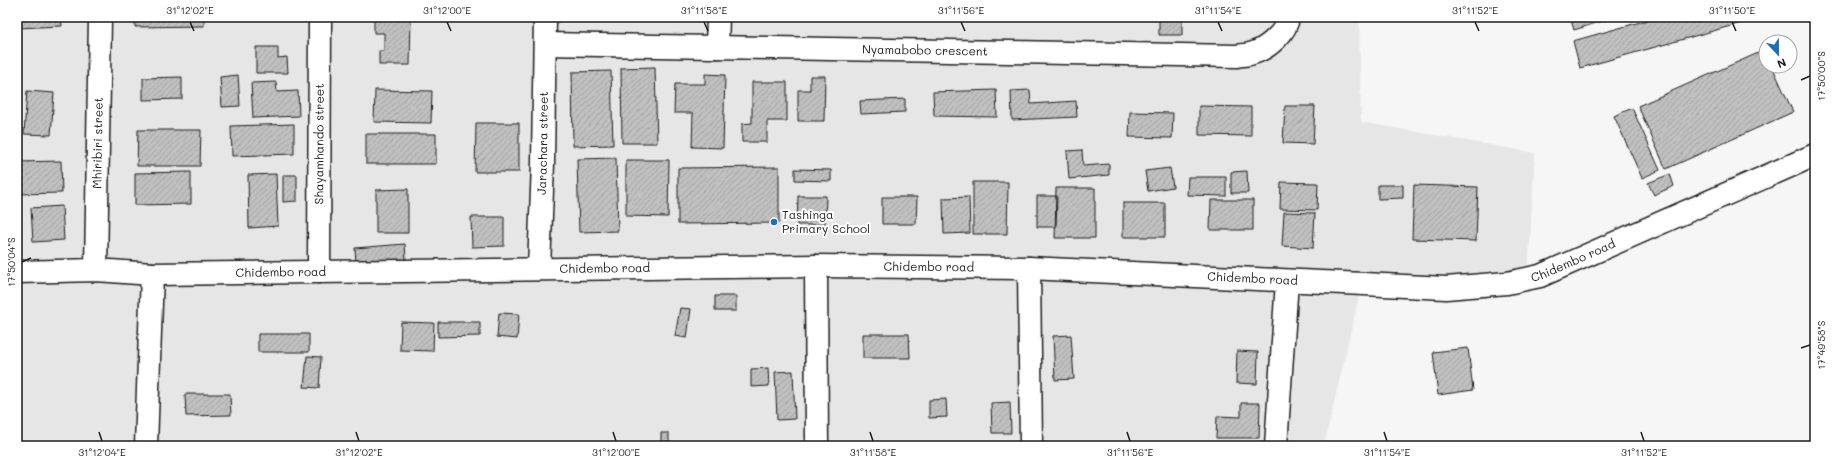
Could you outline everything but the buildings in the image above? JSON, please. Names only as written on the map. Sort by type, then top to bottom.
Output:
[{"type":"street","name":"Mhiribiri street","points":[[96,270],[100,17]]},
{"type":"street","name":"Shayamhando street","points":[[319,272],[320,17]]},
{"type":"street","name":"Jarachara street","points":[[539,269],[544,163],[545,17]]},
{"type":"street","points":[[717,46],[718,17]]},
{"type":"street","name":"Nyamabobo crescent","points":[[545,44],[1237,56],[1254,53],[1266,46],[1279,35],[1288,21],[1288,17]]},
{"type":"street","name":"Chidembo road","points":[[17,272],[96,270],[152,274],[816,266],[1029,268],[1446,288],[1507,283],[1540,276],[1815,155]]},
{"type":"street","points":[[816,266],[817,446]]},
{"type":"street","points":[[1029,268],[1031,446]]},
{"type":"street","points":[[146,446],[152,274]]},
{"type":"street","points":[[1276,446],[1287,281]]},
{"type":"shaded area","name":"Tashinga Primary School","points":[[17,17],[1359,17],[1361,122],[1535,153],[1527,292],[1359,296],[1324,446],[17,446]]},
{"type":"place","name":"Tashinga Primary School","points":[[774,222]]}]
